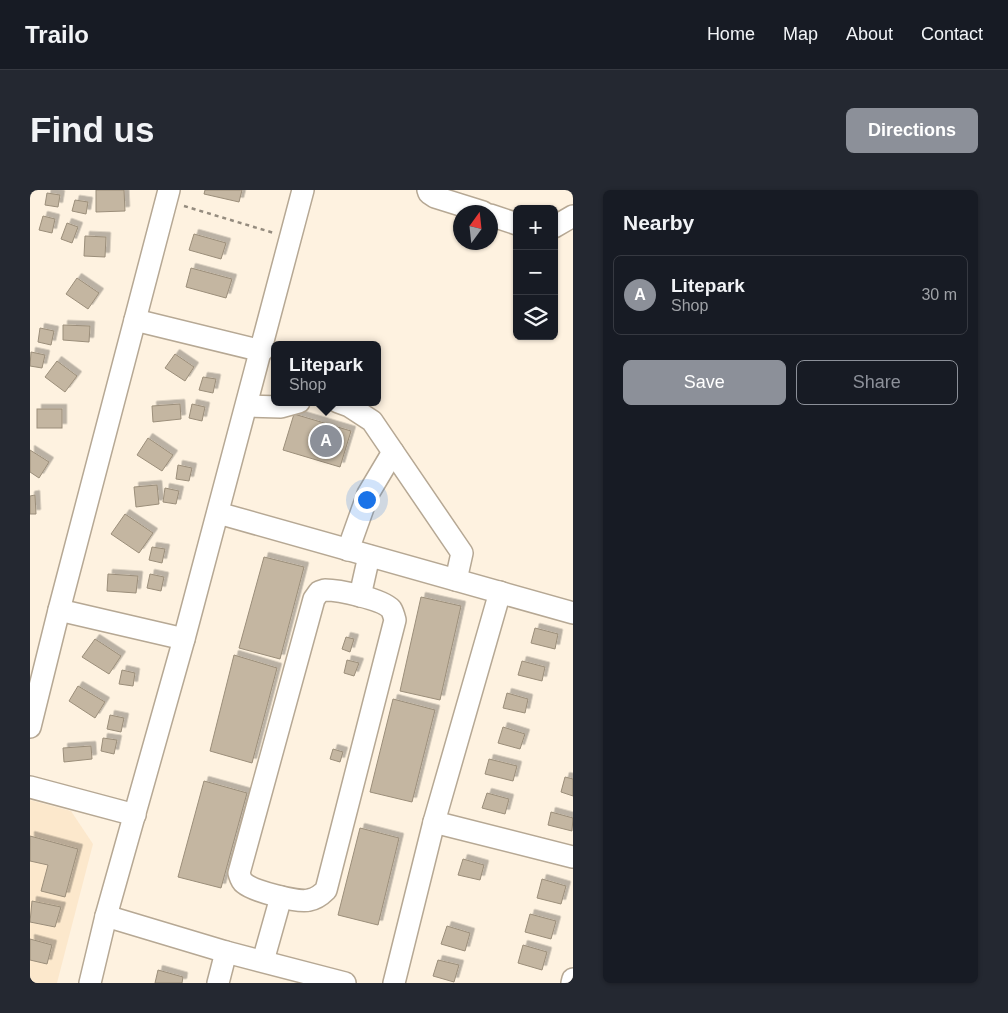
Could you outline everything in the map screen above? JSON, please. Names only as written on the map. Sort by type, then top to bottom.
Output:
[{"type":"street","points":[[90,983],[106,916],[262,351],[303,190]]},
{"type":"street","points":[[428,190],[434,197],[460,205]]},
{"type":"street","points":[[30,727],[167,195]]},
{"type":"street","points":[[558,225],[573,216]]},
{"type":"street","points":[[498,218],[513,223]]},
{"type":"street","points":[[135,320],[262,351]]},
{"type":"street","points":[[247,406],[285,406]]},
{"type":"street","points":[[349,406],[372,421],[462,552],[456,580]]},
{"type":"street","points":[[348,550],[368,494],[393,452]]},
{"type":"street","points":[[218,513],[573,613]]},
{"type":"street","points":[[360,596],[369,556]]},
{"type":"street","points":[[325,590],[360,596],[388,607],[392,610],[395,620],[326,890],[320,896],[310,900],[299,901],[281,897],[262,892],[244,883],[239,873],[241,863],[314,599],[319,592],[325,590]]},
{"type":"street","points":[[394,983],[434,822],[500,592]]},
{"type":"street","points":[[59,610],[184,639]]},
{"type":"street","points":[[30,787],[135,815]]},
{"type":"street","points":[[434,822],[573,857]]},
{"type":"street","points":[[263,961],[281,897]]},
{"type":"street","points":[[106,916],[226,952],[344,983]]},
{"type":"street","points":[[218,983],[226,952]]},
{"type":"path","points":[[167,195],[290,238]]},
{"type":"shaded area","points":[[30,800],[71,811],[93,844],[57,983],[30,983]]},
{"type":"building","points":[[96,190],[124,190],[125,211],[96,212]]},
{"type":"building","points":[[205,190],[242,190],[239,202],[204,194]]},
{"type":"building","points":[[47,193],[60,195],[58,207],[45,205]]},
{"type":"building","points":[[75,200],[88,202],[86,214],[72,211]]},
{"type":"building","points":[[43,216],[55,219],[52,233],[39,230]]},
{"type":"building","points":[[67,223],[78,227],[72,243],[61,239]]},
{"type":"building","points":[[194,234],[226,243],[221,259],[189,250]]},
{"type":"building","points":[[85,236],[106,237],[105,257],[84,256]]},
{"type":"building","points":[[191,268],[232,279],[226,298],[186,287]]},
{"type":"building","points":[[77,278],[99,293],[88,309],[66,294]]},
{"type":"building","points":[[63,325],[90,326],[89,342],[63,340]]},
{"type":"building","points":[[40,328],[54,331],[51,345],[38,342]]},
{"type":"building","points":[[31,352],[45,355],[42,368],[30,366]]},
{"type":"building","points":[[175,354],[194,367],[185,381],[165,368]]},
{"type":"building","points":[[57,361],[77,376],[65,392],[45,377]]},
{"type":"building","points":[[203,377],[216,379],[213,393],[199,390]]},
{"type":"building","points":[[180,404],[181,419],[153,422],[152,406]]},
{"type":"building","points":[[192,404],[205,407],[202,421],[189,418]]},
{"type":"building","points":[[37,409],[62,409],[62,428],[37,428]]},
{"type":"building","points":[[294,414],[351,431],[340,467],[283,450]]},
{"type":"building","points":[[148,438],[173,455],[162,471],[137,455]]},
{"type":"building","points":[[30,450],[49,462],[39,478],[30,472]]},
{"type":"building","points":[[178,465],[192,468],[189,481],[176,479]]},
{"type":"building","points":[[157,485],[159,504],[136,507],[134,487]]},
{"type":"building","points":[[165,488],[179,491],[176,504],[163,502]]},
{"type":"building","points":[[35,495],[36,514],[30,514],[30,496]]},
{"type":"building","points":[[125,514],[153,533],[139,553],[111,534]]},
{"type":"building","points":[[152,547],[165,549],[162,563],[149,560]]},
{"type":"building","points":[[264,557],[304,567],[280,659],[239,648]]},
{"type":"building","points":[[108,574],[138,576],[136,593],[107,591]]},
{"type":"building","points":[[150,574],[164,577],[161,591],[147,588]]},
{"type":"building","points":[[421,597],[461,606],[440,700],[400,691]]},
{"type":"building","points":[[535,628],[558,634],[555,649],[531,643]]},
{"type":"building","points":[[346,637],[354,639],[350,652],[342,649]]},
{"type":"building","points":[[95,639],[121,656],[109,674],[82,657]]},
{"type":"building","points":[[234,655],[277,668],[252,763],[210,751]]},
{"type":"building","points":[[347,660],[359,663],[354,676],[344,673]]},
{"type":"building","points":[[522,661],[545,667],[542,681],[518,675]]},
{"type":"building","points":[[122,670],[135,673],[133,686],[119,684]]},
{"type":"building","points":[[78,686],[105,702],[95,718],[69,701]]},
{"type":"building","points":[[507,693],[528,699],[525,713],[503,708]]},
{"type":"building","points":[[393,699],[435,710],[412,802],[370,792]]},
{"type":"building","points":[[110,715],[124,718],[121,732],[107,729]]},
{"type":"building","points":[[503,727],[525,734],[520,749],[498,743]]},
{"type":"building","points":[[103,738],[117,740],[114,754],[101,751]]},
{"type":"building","points":[[91,746],[92,759],[64,762],[63,748]]},
{"type":"building","points":[[333,749],[343,752],[340,762],[330,759]]},
{"type":"building","points":[[489,759],[517,766],[513,781],[485,774]]},
{"type":"building","points":[[565,777],[573,779],[573,796],[561,792]]},
{"type":"building","points":[[204,781],[247,793],[221,888],[178,877]]},
{"type":"building","points":[[487,793],[509,799],[505,814],[482,808]]},
{"type":"building","points":[[551,812],[573,818],[572,831],[548,825]]},
{"type":"building","points":[[360,828],[399,838],[378,925],[338,915]]},
{"type":"building","points":[[30,836],[78,849],[65,897],[41,891],[48,865],[30,861]]},
{"type":"building","points":[[463,859],[484,865],[480,880],[458,875]]},
{"type":"building","points":[[542,879],[566,886],[561,904],[537,898]]},
{"type":"building","points":[[32,901],[61,907],[55,927],[30,922]]},
{"type":"building","points":[[530,914],[556,921],[551,939],[525,932]]},
{"type":"building","points":[[447,926],[470,933],[465,951],[441,944]]},
{"type":"building","points":[[30,939],[52,945],[47,964],[30,960]]},
{"type":"building","points":[[523,945],[547,952],[542,970],[518,963]]},
{"type":"building","points":[[438,960],[459,965],[454,982],[433,976]]},
{"type":"building","points":[[158,970],[183,977],[182,983],[155,983]]},
{"type":"place","name":"Litepark","points":[[326,441]]}]
